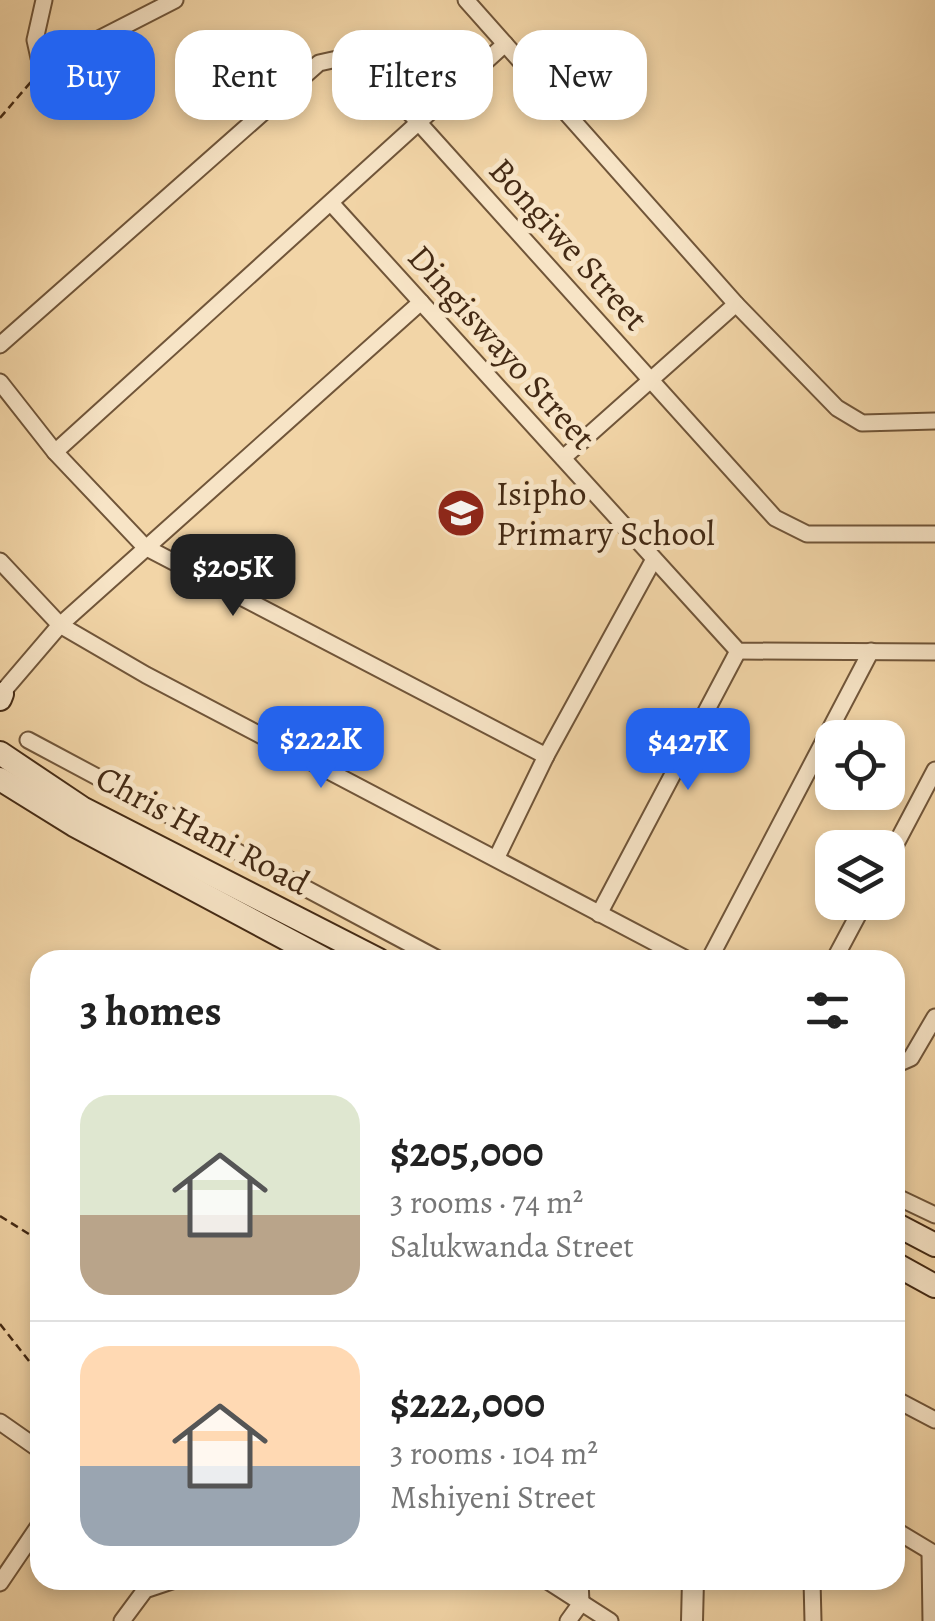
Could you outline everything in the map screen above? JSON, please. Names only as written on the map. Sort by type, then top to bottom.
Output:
[{"type":"main road","name":"Chris Hani Road","points":[[4,768],[309,950]]},
{"type":"main road","name":"Chris Hani Road","points":[[4,768],[359,950]]},
{"type":"main road","points":[[905,1229],[935,1245]]},
{"type":"main road","points":[[905,1270],[935,1286]]},
{"type":"street","points":[[37,30],[44,0]]},
{"type":"street","points":[[114,30],[159,4],[175,0]]},
{"type":"street","points":[[466,0],[736,304],[848,418],[862,423],[935,421]]},
{"type":"street","points":[[54,452],[505,44]]},
{"type":"street","name":"Bongiwe Street","points":[[0,345],[326,59],[346,56],[363,64],[420,124],[787,527],[807,534],[935,534]]},
{"type":"street","name":"Dingiswayo Street","points":[[332,203],[738,652]]},
{"type":"street","points":[[1,696],[60,625],[420,302]]},
{"type":"street","points":[[563,458],[653,382],[736,304]]},
{"type":"street","points":[[0,382],[54,452],[145,547],[546,756]]},
{"type":"street","points":[[497,856],[546,756],[654,559]]},
{"type":"street","points":[[0,561],[60,625],[146,675],[497,856],[658,950]]},
{"type":"street","points":[[599,914],[738,652],[935,652]]},
{"type":"street","points":[[714,950],[871,652]]},
{"type":"street","name":"Chris Hani Road","points":[[28,740],[421,950]]},
{"type":"street","points":[[904,830],[935,770]]},
{"type":"street","points":[[839,950],[855,920]]},
{"type":"street","points":[[905,1061],[912,1058],[935,1017]]},
{"type":"street","points":[[905,1201],[935,1215]]},
{"type":"street","points":[[905,1404],[935,1420]]},
{"type":"street","points":[[0,1422],[30,1443]]},
{"type":"street","points":[[0,1583],[5,1565],[30,1536]]},
{"type":"street","points":[[905,1536],[933,1553],[930,1621]]},
{"type":"street","points":[[122,1621],[145,1590]]},
{"type":"street","points":[[561,1590],[610,1621]]},
{"type":"street","points":[[568,1621],[580,1603],[580,1590]]},
{"type":"street","points":[[692,1621],[693,1590]]},
{"type":"street","points":[[812,1590],[812,1621]]},
{"type":"path","points":[[0,118],[30,77]]},
{"type":"path","points":[[0,1216],[30,1235]]},
{"type":"path","points":[[0,1324],[30,1363]]},
{"type":"place","name":"Isipho Primary School","points":[[461,513]]}]
